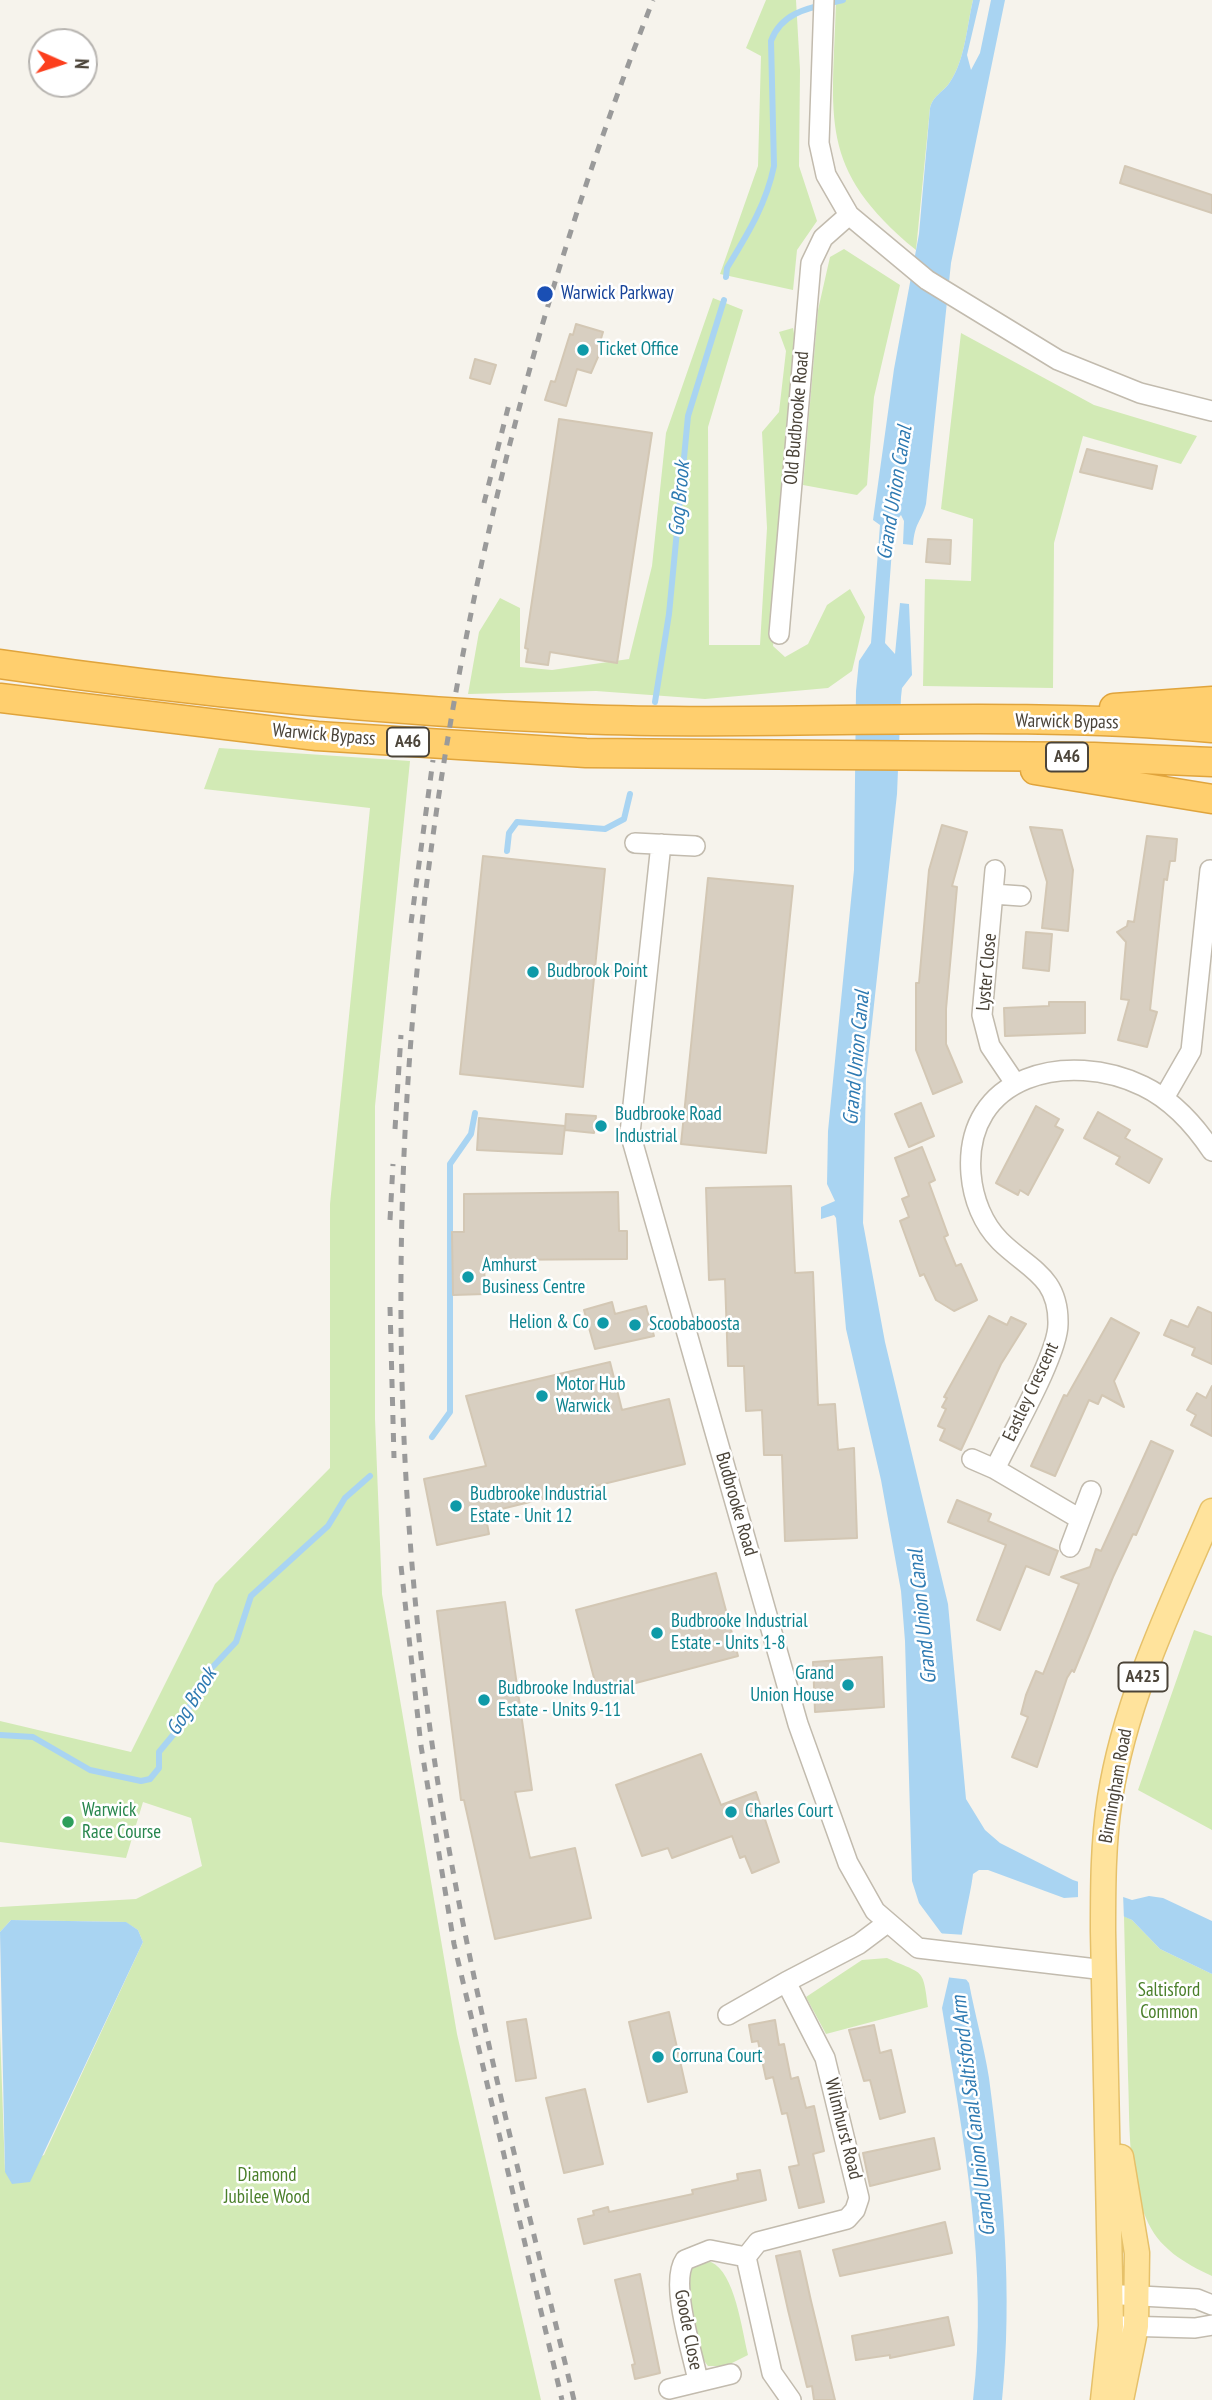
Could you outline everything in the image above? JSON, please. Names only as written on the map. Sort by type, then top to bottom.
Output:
[{"type":"highway","name":"Warwick Bypass","points":[[0,664],[320,702],[578,719],[1074,721],[1212,728]]},
{"type":"highway","name":"Warwick Bypass","points":[[0,698],[317,736],[586,753],[932,755],[1212,762]]},
{"type":"highway","points":[[954,721],[1212,701]]},
{"type":"highway","points":[[932,755],[1212,799]]},
{"type":"main road","name":"Birmingham Road","points":[[1103,2400],[1111,2326],[1104,1861],[1114,1777],[1133,1704],[1160,1631],[1212,1511]]},
{"type":"main road","name":"Birmingham Road","points":[[1108,2076],[1137,2253],[1136,2326],[1121,2400]]},
{"type":"street","points":[[824,4],[818,115],[820,154],[832,190],[849,215],[886,247],[971,308],[1082,372],[1140,393],[1212,411]]},
{"type":"street","name":"Old Budbrooke Road","points":[[779,634],[811,263],[823,238],[849,215]]},
{"type":"street","points":[[635,843],[695,846]]},
{"type":"street","name":"Budbrooke Road","points":[[661,844],[630,1133],[798,1724],[848,1863],[875,1911],[918,1948],[933,1952],[1105,1970]]},
{"type":"street","name":"Lyster Close","points":[[995,870],[982,1015],[990,1046],[1015,1083]]},
{"type":"street","points":[[1164,1098],[1191,1051],[1210,902],[1210,870]]},
{"type":"street","points":[[993,894],[1021,896]]},
{"type":"street","name":"Eastley Crescent","points":[[995,1469],[1058,1332],[1056,1304],[1048,1284],[1034,1266],[991,1231],[973,1186],[971,1159],[976,1132],[991,1104],[1015,1083],[1054,1071],[1081,1070],[1121,1077],[1164,1098],[1191,1123],[1212,1151]]},
{"type":"street","points":[[972,1459],[995,1469],[1080,1519]]},
{"type":"street","points":[[1070,1547],[1091,1491]]},
{"type":"street","points":[[728,2015],[859,1944],[887,1923]]},
{"type":"street","name":"Wilmhurst Road","points":[[746,2257],[758,2242],[842,2221],[855,2210],[859,2198],[830,2076],[816,2039],[786,1982]]},
{"type":"street","name":"Goode Close","points":[[698,2381],[679,2272],[685,2260],[710,2250],[746,2257]]},
{"type":"street","points":[[746,2257],[772,2373],[791,2400]]},
{"type":"street","points":[[1111,2295],[1197,2300],[1212,2305]]},
{"type":"street","points":[[1111,2326],[1195,2328],[1212,2325]]},
{"type":"street","name":"Goode Close","points":[[669,2389],[731,2374]]},
{"type":"green space","points":[[766,0],[796,0],[800,70],[799,166],[817,221],[797,250],[793,290],[720,274],[758,166],[761,56],[746,48]]},
{"type":"green space","points":[[836,0],[973,0],[959,64],[950,82],[930,108],[916,250],[884,221],[861,193],[846,166],[837,138],[833,77]]},
{"type":"green space","points":[[844,249],[900,285],[874,397],[867,485],[857,495],[803,485],[818,310],[830,257]]},
{"type":"green space","points":[[713,298],[743,310],[708,427],[709,645],[760,645],[767,528],[762,432],[779,412],[786,351],[779,332],[793,328],[799,359],[773,646],[785,657],[808,644],[827,605],[850,589],[865,617],[852,671],[828,688],[705,699],[596,691],[468,694],[479,632],[500,598],[520,608],[520,667],[552,670],[629,659],[652,566],[666,433]]},
{"type":"green space","points":[[961,333],[1094,405],[1197,436],[1181,464],[1083,436],[1054,543],[1053,688],[923,686],[925,579],[971,581],[973,519],[941,509]]},
{"type":"green space","name":"Diamond Jubilee Wood","points":[[219,748],[410,761],[375,1106],[375,1419],[382,1594],[457,2034],[541,2400],[0,2400],[0,2030],[5,2172],[44,2155],[143,1942],[138,1930],[125,1922],[11,1920],[0,1932],[0,1907],[136,1899],[202,1866],[191,1818],[143,1802],[126,1858],[0,1842],[0,1721],[131,1752],[215,1584],[330,1468],[330,1204],[370,808],[204,789]]},
{"type":"green space","points":[[1194,1630],[1212,1636],[1212,1830],[1138,1790]]},
{"type":"green space","name":"Saltisford Common","points":[[1124,1916],[1132,1920],[1160,1949],[1212,1974],[1212,2276],[1182,2260],[1157,2238],[1146,2218],[1135,2184],[1130,2130]]},
{"type":"green space","points":[[887,1958],[919,1974],[925,1984],[928,2007],[826,2034],[806,1997],[862,1960]]},
{"type":"green space","points":[[711,2262],[726,2277],[732,2289],[748,2355],[726,2366],[708,2366],[702,2357],[688,2306],[688,2270],[700,2263]]},
{"type":"water","points":[[973,0],[980,0],[967,55],[971,70],[980,53],[991,0],[1005,0],[951,263],[926,504],[915,531],[913,545],[903,544],[904,521],[901,515],[894,523],[885,643],[895,654],[900,603],[909,604],[912,675],[902,688],[897,794],[866,1078],[863,1223],[885,1342],[948,1604],[966,1799],[985,1830],[1000,1843],[1073,1880],[1132,1900],[1149,1896],[1163,1898],[1212,1921],[1212,1974],[1160,1949],[1132,1920],[1079,1897],[1064,1898],[988,1870],[979,1870],[973,1874],[959,1960],[961,1971],[969,1983],[985,2054],[998,2158],[1005,2239],[1007,2319],[1002,2400],[973,2400],[978,2302],[976,2253],[965,2154],[942,2008],[949,1978],[945,1938],[919,1903],[912,1881],[905,1641],[901,1591],[881,1480],[846,1329],[836,1218],[834,1215],[821,1219],[821,1207],[835,1201],[827,1184],[828,1131],[854,870],[856,691],[859,661],[871,643],[880,525],[873,520],[894,369],[919,234],[930,108],[950,82],[959,64]]},
{"type":"water","points":[[11,1920],[126,1922],[138,1930],[143,1942],[30,2182],[12,2184],[5,2172],[0,1932]]},
{"type":"pier","points":[[1078,1877],[1123,1893],[1124,1920],[1078,1900]]},
{"type":"pier","points":[[935,1933],[966,1935],[964,1970],[971,1980],[945,1977],[941,1939]]},
{"type":"building","points":[[1125,166],[1212,195],[1212,213],[1120,183]]},
{"type":"building","name":"Ticket Office","points":[[576,324],[603,332],[600,342],[604,343],[591,373],[577,369],[566,406],[545,400],[551,381],[555,382],[570,334],[573,335]]},
{"type":"building","points":[[475,359],[496,365],[490,384],[470,378]]},
{"type":"building","points":[[559,419],[652,433],[617,663],[550,652],[548,665],[526,662],[528,649],[525,648]]},
{"type":"building","points":[[1087,449],[1157,466],[1152,489],[1080,472]]},
{"type":"building","points":[[928,539],[951,540],[950,564],[926,562]]},
{"type":"building","points":[[942,825],[967,832],[952,886],[957,887],[946,1009],[946,1044],[962,1082],[933,1094],[916,1050],[916,983],[919,983],[929,870]]},
{"type":"building","points":[[1030,827],[1062,830],[1073,870],[1068,931],[1042,928],[1047,882]]},
{"type":"building","points":[[1147,836],[1177,839],[1175,861],[1170,861],[1167,880],[1164,879],[1150,1010],[1157,1012],[1147,1047],[1118,1040],[1129,1000],[1121,999],[1126,942],[1117,932],[1127,926],[1128,921],[1134,922]]},
{"type":"building","name":"Budbrook Point","points":[[483,856],[605,869],[583,1087],[460,1074]]},
{"type":"building","points":[[708,878],[793,886],[766,1153],[681,1144]]},
{"type":"building","points":[[1026,932],[1052,934],[1049,971],[1023,968]]},
{"type":"building","points":[[1049,1002],[1085,1002],[1085,1033],[1005,1036],[1004,1008],[1049,1006]]},
{"type":"building","points":[[921,1103],[934,1136],[909,1147],[895,1114]]},
{"type":"building","points":[[1036,1106],[1059,1119],[1055,1126],[1063,1130],[1028,1195],[1020,1190],[1018,1195],[996,1183]]},
{"type":"building","points":[[1098,1112],[1130,1130],[1125,1138],[1162,1159],[1149,1183],[1116,1164],[1120,1157],[1084,1138]]},
{"type":"building","points":[[566,1114],[596,1116],[594,1133],[565,1130]]},
{"type":"building","points":[[479,1118],[565,1126],[562,1154],[477,1150]]},
{"type":"building","points":[[922,1147],[935,1180],[929,1183],[948,1235],[944,1237],[956,1266],[961,1264],[977,1300],[954,1311],[936,1300],[924,1274],[920,1276],[900,1221],[909,1217],[902,1199],[909,1196],[895,1158]]},
{"type":"building","points":[[791,1186],[795,1273],[813,1272],[818,1405],[835,1404],[838,1450],[854,1448],[857,1538],[785,1541],[782,1455],[764,1455],[762,1410],[746,1411],[744,1366],[728,1366],[725,1279],[709,1280],[706,1188]]},
{"type":"building","points":[[618,1192],[619,1231],[627,1231],[627,1259],[484,1260],[485,1294],[453,1295],[452,1232],[464,1232],[464,1194]]},
{"type":"building","points":[[612,1302],[615,1314],[646,1306],[654,1336],[595,1349],[584,1310]]},
{"type":"building","points":[[1198,1307],[1212,1313],[1212,1364],[1192,1355],[1195,1348],[1164,1335],[1171,1320],[1188,1327]]},
{"type":"building","points":[[989,1316],[1007,1325],[1011,1317],[1026,1324],[1001,1364],[961,1450],[940,1440],[945,1429],[938,1426],[946,1409],[942,1407],[947,1398],[944,1397]]},
{"type":"building","points":[[1111,1318],[1139,1333],[1114,1381],[1124,1407],[1102,1395],[1098,1404],[1089,1400],[1055,1476],[1031,1466],[1064,1395],[1067,1396]]},
{"type":"building","points":[[610,1362],[622,1410],[669,1399],[685,1464],[485,1513],[489,1534],[437,1545],[424,1479],[486,1466],[466,1396]]},
{"type":"building","points":[[1212,1386],[1212,1436],[1191,1425],[1196,1415],[1187,1410],[1197,1393],[1206,1398]]},
{"type":"building","points":[[1151,1441],[1173,1451],[1136,1535],[1133,1534],[1113,1577],[1074,1672],[1072,1670],[1067,1678],[1037,1767],[1012,1757],[1028,1717],[1021,1714],[1026,1695],[1036,1671],[1043,1674],[1079,1584],[1061,1577],[1090,1567],[1096,1549],[1101,1551]]},
{"type":"building","points":[[957,1500],[991,1514],[988,1521],[1058,1551],[1049,1575],[1026,1566],[1000,1630],[977,1620],[1006,1545],[948,1522]]},
{"type":"building","name":"Budbrooke Industrial Estate - Units 1-8","points":[[716,1573],[738,1656],[598,1693],[576,1610]]},
{"type":"building","points":[[505,1602],[532,1790],[515,1792],[530,1858],[575,1848],[591,1918],[495,1939],[464,1800],[461,1800],[437,1611]]},
{"type":"building","name":"Grand Union House","points":[[882,1657],[884,1707],[815,1712],[813,1662]]},
{"type":"building","name":"Charles Court","points":[[701,1754],[721,1805],[756,1792],[779,1862],[752,1873],[745,1856],[740,1858],[732,1836],[672,1858],[668,1848],[642,1856],[616,1785]]},
{"type":"building","name":"Corruna Court","points":[[669,2012],[687,2092],[648,2102],[629,2022]]},
{"type":"building","points":[[526,2019],[536,2078],[516,2081],[507,2022]]},
{"type":"building","points":[[775,2020],[779,2045],[784,2044],[791,2079],[798,2077],[806,2108],[814,2106],[824,2151],[813,2154],[824,2202],[799,2208],[789,2167],[799,2165],[787,2113],[782,2114],[773,2077],[766,2079],[758,2041],[752,2042],[749,2025]]},
{"type":"building","points":[[874,2025],[880,2053],[891,2050],[905,2112],[880,2119],[870,2080],[864,2081],[849,2030]]},
{"type":"building","points":[[585,2089],[603,2164],[564,2173],[546,2098]]},
{"type":"building","points":[[934,2138],[940,2169],[870,2186],[863,2153]]},
{"type":"building","points":[[760,2170],[766,2200],[584,2244],[578,2219],[594,2215],[593,2211],[608,2207],[609,2212],[693,2194],[692,2190],[738,2180],[737,2174]]},
{"type":"building","points":[[945,2222],[952,2253],[840,2276],[833,2250]]},
{"type":"building","points":[[800,2251],[835,2400],[814,2400],[812,2386],[807,2387],[788,2310],[776,2256]]},
{"type":"building","points":[[640,2274],[660,2373],[635,2379],[632,2365],[635,2364],[615,2280]]},
{"type":"building","points":[[948,2317],[954,2345],[890,2358],[890,2355],[856,2360],[852,2336]]},
{"type":"waterway","name":"Gog Brook","points":[[726,277],[727,268],[761,207],[774,166],[771,41],[783,22],[791,16],[843,0]]},
{"type":"waterway","name":"Gog Brook","points":[[655,702],[669,614],[688,416],[724,300]]},
{"type":"waterway","name":"Gog Brook","points":[[507,851],[509,833],[517,822],[605,829],[624,819],[630,794]]},
{"type":"waterway","name":"Gog Brook","points":[[432,1437],[450,1412],[450,1164],[471,1134],[475,1113]]},
{"type":"waterway","name":"Gog Brook","points":[[0,1735],[33,1737],[90,1770],[141,1781],[150,1779],[159,1768],[159,1752],[178,1729],[208,1672],[236,1642],[251,1596],[328,1526],[345,1498],[370,1476]]},
{"type":"railway","points":[[574,2400],[489,2047],[437,1780],[425,1690],[406,1475],[401,1260],[411,1045],[434,831],[470,619],[519,410],[580,203],[653,0]]},
{"type":"railway","points":[[484,503],[509,404]]},
{"type":"railway","points":[[411,923],[433,760]]},
{"type":"railway","points":[[395,1129],[401,1035]]},
{"type":"railway","points":[[390,1220],[393,1164]]},
{"type":"railway","points":[[390,1307],[394,1458]]},
{"type":"railway","points":[[401,1566],[421,1746],[454,1944],[562,2400]]},
{"type":"place","name":"Warwick Parkway","points":[[545,294]]},
{"type":"place","name":"Ticket Office","points":[[583,350]]},
{"type":"place","name":"Budbrook Point","points":[[533,972]]},
{"type":"place","name":"Budbrooke Road Industrial","points":[[601,1126]]},
{"type":"place","name":"Amhurst Business Centre","points":[[468,1277]]},
{"type":"place","name":"Helion & Co","points":[[603,1323]]},
{"type":"place","name":"Scoobaboosta","points":[[635,1325]]},
{"type":"place","name":"Motor Hub Warwick","points":[[542,1396]]},
{"type":"place","name":"Budbrooke Industrial Estate - Unit 12","points":[[456,1506]]},
{"type":"place","name":"Budbrooke Industrial Estate - Units 1-8","points":[[657,1633]]},
{"type":"place","name":"Grand Union House","points":[[848,1685]]},
{"type":"place","name":"Budbrooke Industrial Estate - Units 9-11","points":[[484,1700]]},
{"type":"place","name":"Charles Court","points":[[731,1812]]},
{"type":"place","name":"Warwick Race Course","points":[[68,1822]]},
{"type":"place","name":"Corruna Court","points":[[658,2057]]},
{"type":"water label","name":"Grand Union Canal","points":[[895,493]]},
{"type":"water label","name":"Grand Union Canal","points":[[857,1058]]},
{"type":"water label","name":"Grand Union Canal","points":[[923,1617]]},
{"type":"water label","name":"Grand Union Canal Saltisford Arm","points":[[974,2116]]}]
